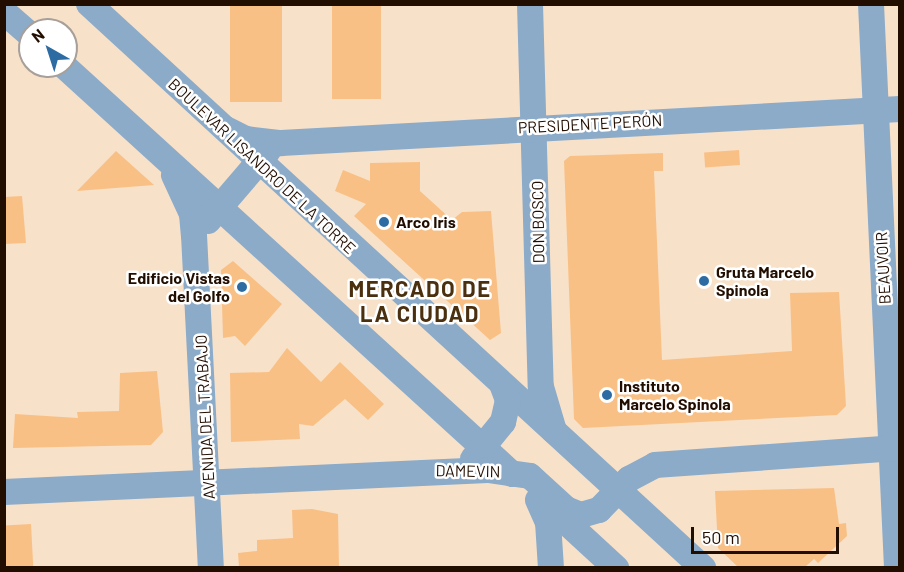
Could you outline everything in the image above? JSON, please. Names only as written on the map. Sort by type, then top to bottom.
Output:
[{"type":"street","name":"BOULEVAR LISANDRO DE LA TORRE","points":[[88,4],[256,163],[591,467],[605,489],[607,501]]},
{"type":"street","name":"DON BOSCO","points":[[530,4],[537,128],[541,387],[558,437]]},
{"type":"street","name":"BEAUVOIR","points":[[871,4],[887,110],[897,567]]},
{"type":"street","points":[[77,78],[616,567]]},
{"type":"street","name":"PRESIDENTE PERÓN","points":[[208,117],[246,139],[281,143],[887,110]]},
{"type":"street","points":[[196,267],[199,240],[216,206],[256,163],[281,143]]},
{"type":"street","points":[[165,160],[192,214],[196,267]]},
{"type":"street","name":"AVENIDA DEL TRABAJO","points":[[196,267],[211,567]]},
{"type":"street","points":[[452,470],[484,448],[507,410],[503,387]]},
{"type":"street","points":[[558,567],[579,533],[607,501],[655,465],[895,448]]},
{"type":"street","name":"DAMEVIN","points":[[4,492],[452,470],[510,472],[536,479],[574,514],[607,501]]},
{"type":"street","points":[[535,494],[548,522],[551,567]]},
{"type":"street","points":[[607,501],[703,567]]},
{"type":"building","points":[[230,4],[282,4],[282,102],[230,102]]},
{"type":"building","points":[[332,4],[381,4],[381,99],[332,99]]},
{"type":"building","points":[[739,150],[740,165],[705,167],[704,152]]},
{"type":"building","points":[[116,151],[154,185],[77,191]]},
{"type":"building","points":[[663,153],[663,171],[654,171],[662,360],[792,351],[790,293],[839,292],[846,406],[837,415],[583,428],[574,419],[564,161],[570,156]]},
{"type":"building","points":[[420,162],[420,191],[452,220],[462,212],[491,211],[501,333],[490,340],[354,216],[366,204],[335,191],[343,170],[370,181],[370,163]]},
{"type":"building","points":[[22,196],[26,243],[4,244],[4,197]]},
{"type":"building","name":"Edificio Vistas del Golfo","points":[[233,261],[282,304],[245,346],[235,336],[223,338],[221,270]]},
{"type":"building","points":[[287,348],[321,382],[340,362],[384,404],[368,420],[345,399],[313,426],[299,424],[300,439],[231,442],[230,373],[269,372]]},
{"type":"building","points":[[157,371],[163,432],[151,445],[13,448],[15,414],[78,418],[77,412],[119,411],[120,373]]},
{"type":"building","points":[[834,488],[839,524],[846,523],[847,536],[818,563],[814,559],[805,567],[738,567],[718,548],[715,491]]},
{"type":"building","points":[[312,509],[338,514],[339,567],[239,567],[238,553],[257,551],[257,540],[293,538],[292,510]]},
{"type":"building","points":[[31,524],[33,567],[6,568],[4,525]]},
{"type":"place","name":"Arco Iris","points":[[384,222]]},
{"type":"place","name":"Gruta Marcelo Spinola","points":[[704,281]]},
{"type":"place","name":"Edificio Vistas del Golfo","points":[[242,287]]},
{"type":"place","name":"Instituto Marcelo Spinola","points":[[607,395]]},
{"type":"district","name":"MERCADO DE LA CIUDAD","points":[[420,300]]}]
